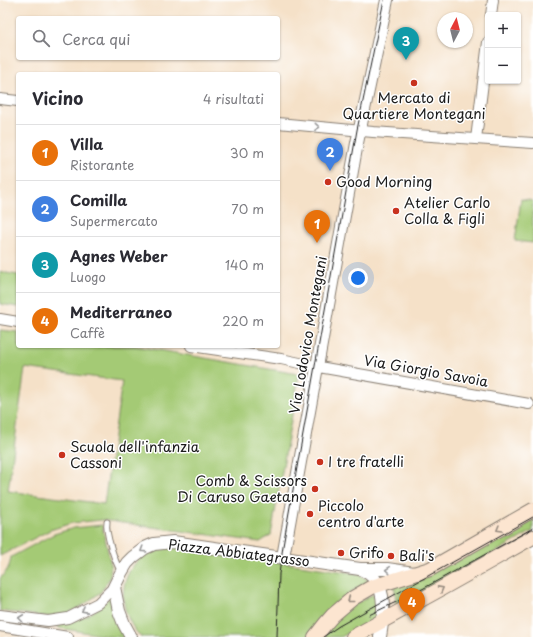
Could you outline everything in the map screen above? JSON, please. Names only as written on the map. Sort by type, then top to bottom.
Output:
[{"type":"main road","points":[[315,637],[333,615],[353,598],[372,587],[430,569],[533,510]]},
{"type":"main road","points":[[353,637],[533,537]]},
{"type":"street","name":"Via Lodovico Montegani","points":[[283,557],[360,131],[387,0]]},
{"type":"street","points":[[491,12],[493,0]]},
{"type":"street","points":[[476,139],[487,48]]},
{"type":"street","points":[[0,99],[16,101]]},
{"type":"street","points":[[280,123],[360,131],[533,143]]},
{"type":"street","points":[[0,319],[16,322]]},
{"type":"street","name":"Via Giorgio Savoia","points":[[205,348],[281,359],[530,404]]},
{"type":"street","name":"Piazza Abbiategrasso","points":[[0,615],[43,621],[54,621],[68,618],[98,603],[114,587],[127,563],[133,557],[145,548],[164,542],[283,557],[360,569],[387,569],[416,574]]},
{"type":"street","name":"Piazza Abbiategrasso","points":[[360,569],[373,577],[379,585]]},
{"type":"street","points":[[379,585],[382,602],[380,637]]},
{"type":"street","points":[[114,587],[119,611],[131,637]]},
{"type":"street","points":[[0,626],[40,635],[68,637]]},
{"type":"lane","points":[[107,522],[107,531],[114,556],[121,573]]},
{"type":"green space","points":[[521,199],[533,201],[533,243],[515,241]]},
{"type":"green space","points":[[0,272],[16,275],[16,307],[0,304]]},
{"type":"green space","points":[[0,330],[16,332],[16,348],[147,348],[299,375],[271,535],[260,542],[102,520],[72,523],[50,530],[0,556]],"holes":[[[25,368],[122,381],[104,504],[8,491]]]},
{"type":"green space","points":[[533,514],[533,531],[396,608],[395,590],[393,586]]},
{"type":"green space","points":[[102,525],[111,565],[110,577],[101,592],[85,604],[67,614],[50,617],[0,611],[0,578],[8,569],[11,557],[54,534],[74,528]]},
{"type":"green space","points":[[172,546],[360,574],[370,582],[351,592],[329,609],[307,637],[141,637],[128,618],[123,596],[124,585],[128,574],[143,556],[149,552]]},
{"type":"green space","points":[[371,595],[374,595],[377,598],[376,616],[374,620],[341,637],[321,637],[347,609]]},
{"type":"green space","points":[[111,598],[119,627],[125,637],[113,637],[58,627],[60,624],[87,616]]},
{"type":"tram line","points":[[277,637],[279,574],[283,546],[357,130],[384,0]]},
{"type":"tram line","points":[[323,637],[339,626],[533,517]]},
{"type":"tram line","points":[[369,615],[415,593],[533,528]]},
{"type":"place","name":"Agnes Weber","points":[[406,60]]},
{"type":"place","name":"Mercato di Quartiere Montegani","points":[[414,83]]},
{"type":"place","name":"Comilla","points":[[330,171]]},
{"type":"place","name":"Good Morning","points":[[328,182]]},
{"type":"place","name":"Atelier Carlo Colla & Figli","points":[[396,211]]},
{"type":"place","name":"Villa","points":[[317,243]]},
{"type":"place","name":"Scuola dell'infanzia Cassoni","points":[[62,455]]},
{"type":"place","name":"I tre fratelli","points":[[320,462]]},
{"type":"place","name":"Comb & Scissors Di Caruso Gaetano","points":[[315,489]]},
{"type":"place","name":"Piccolo centro d'arte","points":[[310,514]]},
{"type":"place","name":"Grifo","points":[[341,553]]},
{"type":"place","name":"Bali's","points":[[391,556]]},
{"type":"place","name":"Mediterraneo","points":[[412,621]]}]
